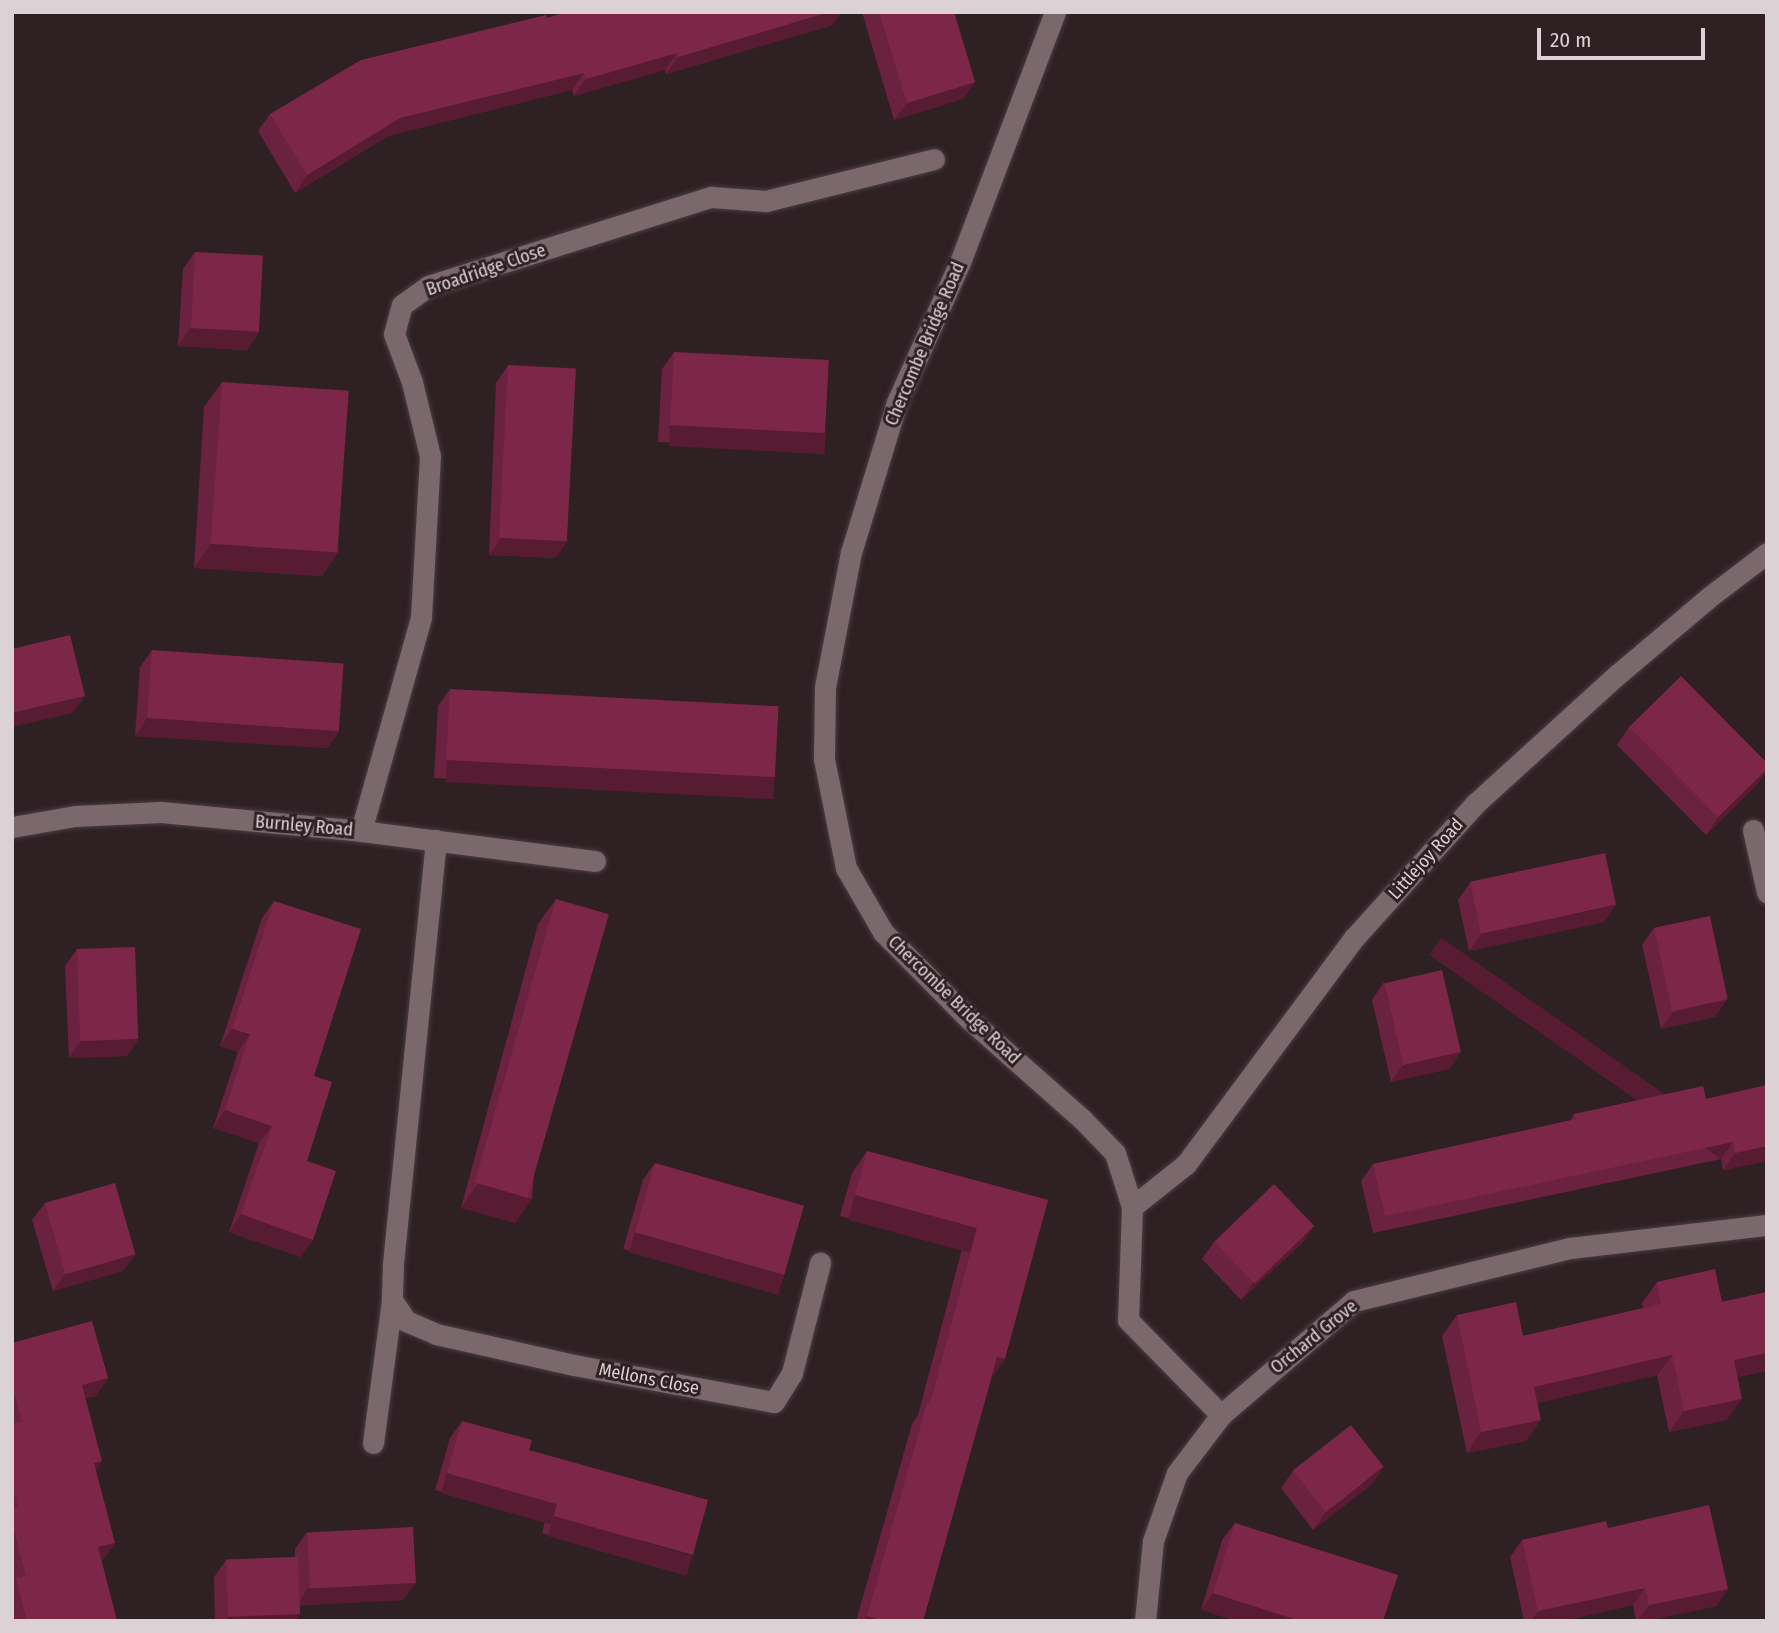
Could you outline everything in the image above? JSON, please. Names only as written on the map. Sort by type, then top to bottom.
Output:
[{"type":"street","name":"Chercombe Bridge Road","points":[[1055,12],[960,262],[897,402],[851,552],[825,687],[824,759],[832,814],[846,868],[883,932],[969,1019],[1082,1119],[1115,1153],[1132,1207],[1128,1320],[1220,1415]]},
{"type":"street","name":"Broadridge Close","points":[[361,831],[421,617],[430,456],[412,382],[394,334],[402,305],[428,286],[711,197],[766,201],[934,159]]},
{"type":"street","name":"Littlejoy Road","points":[[1132,1207],[1186,1164],[1354,938],[1475,804],[1617,675],[1708,598],[1767,553]]},
{"type":"street","name":"Burnley Road","points":[[12,827],[75,816],[161,812],[361,831],[595,861]]},
{"type":"street","points":[[1753,830],[1767,892]]},
{"type":"street","points":[[373,1443],[391,1300],[436,840]]},
{"type":"street","name":"Orchard Grove","points":[[1144,1621],[1153,1542],[1177,1474],[1220,1415],[1354,1301],[1570,1248],[1767,1224]]},
{"type":"street","name":"Mellons Close","points":[[391,1300],[406,1321],[436,1334],[574,1364],[774,1402],[792,1373],[820,1262]]},
{"type":"building","points":[[565,12],[830,12],[678,57],[677,53],[586,79],[584,73],[400,118],[307,175],[270,114],[361,60]]},
{"type":"building","points":[[879,12],[954,12],[975,82],[907,103]]},
{"type":"building","points":[[195,252],[263,256],[259,331],[191,328]]},
{"type":"building","points":[[674,352],[829,360],[825,433],[670,425]]},
{"type":"building","points":[[508,365],[576,369],[567,541],[499,538]]},
{"type":"building","points":[[222,382],[349,391],[337,552],[211,544]]},
{"type":"building","points":[[70,635],[85,696],[12,713],[12,649]]},
{"type":"building","points":[[152,650],[344,663],[339,731],[147,718]]},
{"type":"building","points":[[1681,676],[1767,763],[1767,769],[1718,817],[1629,727]]},
{"type":"building","points":[[450,689],[779,706],[775,777],[446,760]]},
{"type":"building","points":[[1605,853],[1616,905],[1481,934],[1470,882]]},
{"type":"building","points":[[556,899],[609,914],[528,1198],[475,1183]]},
{"type":"building","points":[[274,901],[361,929],[314,1076],[332,1082],[307,1161],[336,1171],[313,1240],[241,1214],[272,1126],[225,1110],[250,1034],[232,1029]]},
{"type":"building","points":[[1710,916],[1728,999],[1672,1011],[1654,928]]},
{"type":"building","points":[[135,947],[138,1039],[80,1041],[77,949]]},
{"type":"building","points":[[1442,970],[1461,1052],[1403,1065],[1385,983]]},
{"type":"building","points":[[1767,1085],[1767,1146],[1735,1153],[1733,1142],[1385,1216],[1373,1164],[1576,1119],[1574,1114],[1703,1086],[1706,1099]]},
{"type":"building","points":[[867,1151],[1048,1200],[1005,1359],[997,1357],[923,1621],[884,1621],[867,1616],[927,1403],[930,1404],[977,1228],[855,1195]]},
{"type":"building","points":[[655,1163],[804,1206],[784,1275],[635,1232]]},
{"type":"building","points":[[115,1183],[135,1254],[65,1274],[45,1203]]},
{"type":"building","points":[[1274,1184],[1314,1226],[1255,1283],[1214,1242]]},
{"type":"building","points":[[1715,1269],[1722,1302],[1767,1292],[1767,1353],[1734,1360],[1742,1399],[1684,1411],[1672,1355],[1534,1387],[1541,1420],[1481,1432],[1457,1315],[1516,1302],[1523,1336],[1661,1304],[1657,1282]]},
{"type":"building","points":[[92,1321],[108,1378],[82,1385],[102,1461],[94,1463],[115,1543],[98,1547],[117,1621],[27,1621],[16,1578],[26,1576],[12,1522],[12,1508],[18,1507],[12,1486],[12,1424],[22,1422],[12,1385],[12,1343]]},
{"type":"building","points":[[462,1421],[532,1440],[529,1450],[708,1500],[693,1555],[554,1516],[557,1504],[447,1473]]},
{"type":"building","points":[[1351,1425],[1384,1467],[1325,1512],[1293,1471]]},
{"type":"building","points":[[1709,1505],[1728,1589],[1649,1605],[1645,1588],[1538,1611],[1522,1540],[1606,1521],[1608,1528]]},
{"type":"building","points":[[1235,1523],[1398,1575],[1383,1621],[1300,1621],[1213,1593]]},
{"type":"building","points":[[413,1527],[416,1583],[310,1588],[307,1533]]},
{"type":"building","points":[[298,1557],[300,1614],[228,1616],[226,1560]]}]
